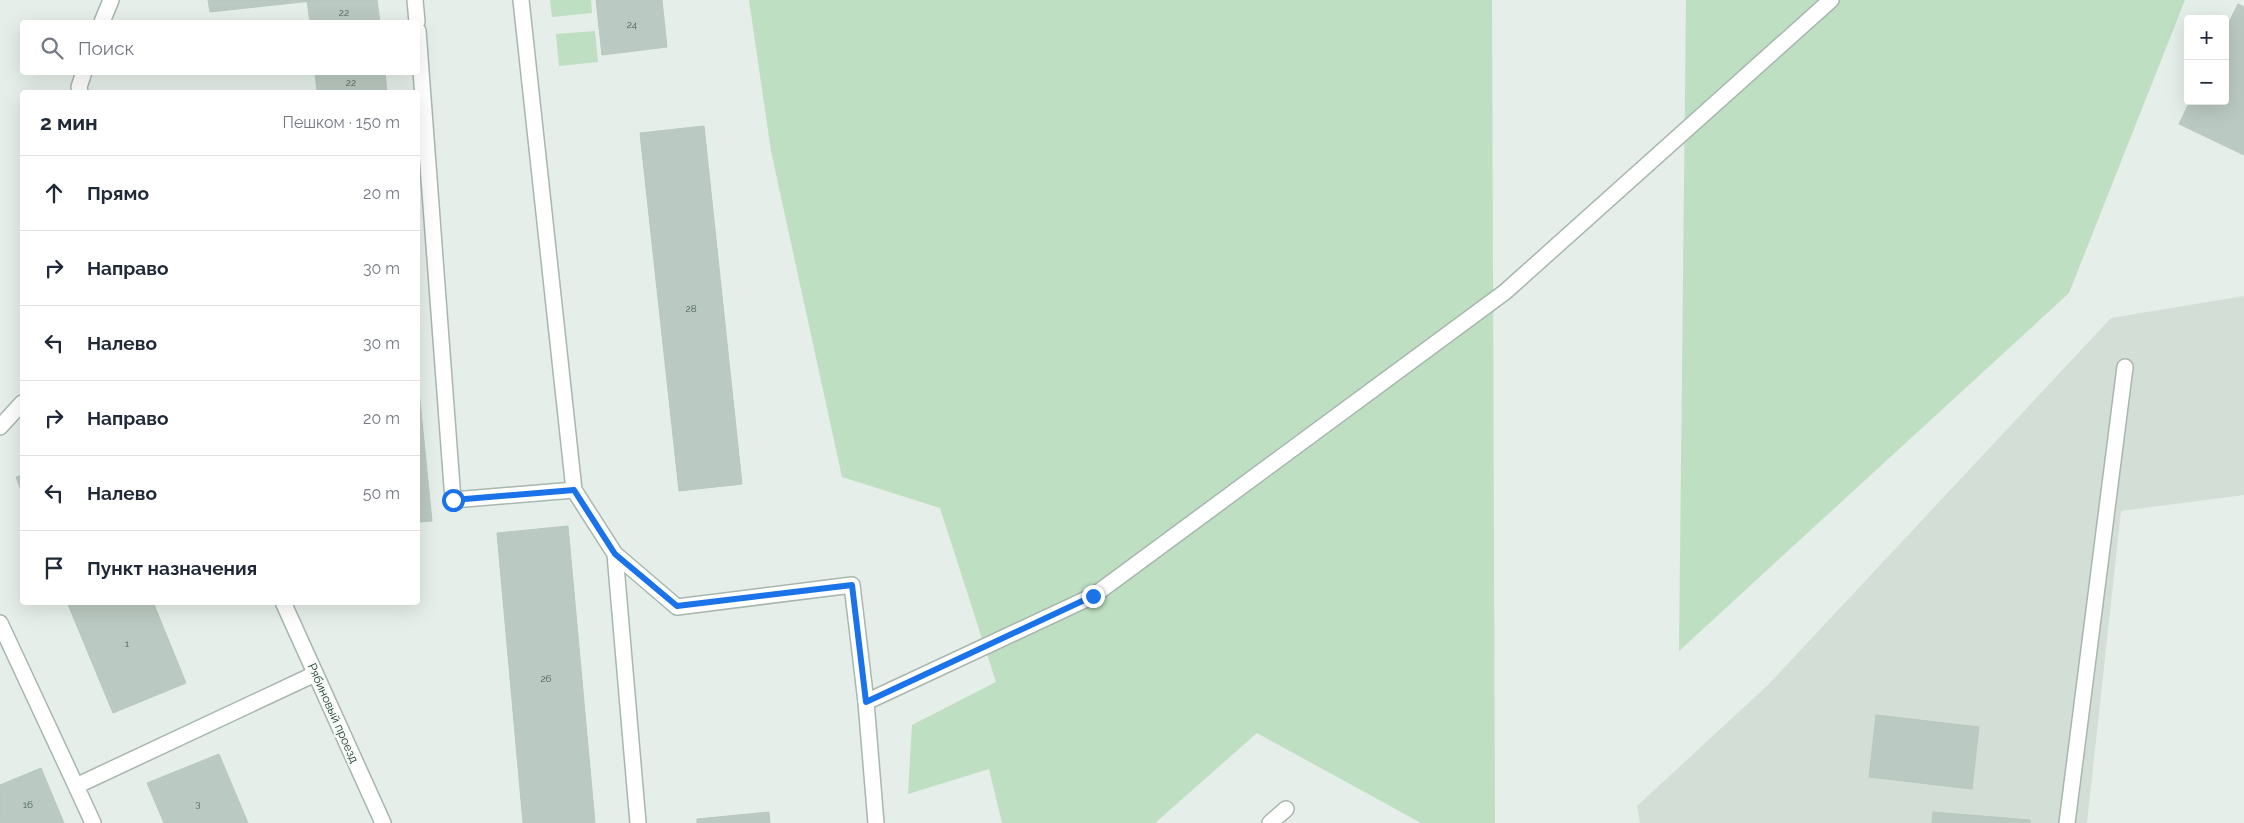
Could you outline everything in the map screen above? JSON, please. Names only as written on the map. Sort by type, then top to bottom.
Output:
[{"type":"street","points":[[103,20],[110,0]]},
{"type":"street","points":[[415,0],[417,20]]},
{"type":"street","points":[[521,0],[574,490],[615,554],[677,606],[852,585],[866,702],[876,823]]},
{"type":"street","points":[[866,702],[1093,596],[1505,292],[1831,0]]},
{"type":"street","points":[[420,58],[453,500],[574,490]]},
{"type":"street","points":[[79,90],[83,75]]},
{"type":"street","points":[[2066,823],[2125,367]]},
{"type":"street","points":[[0,427],[20,405]]},
{"type":"street","points":[[615,554],[638,823]]},
{"type":"street","name":"Рябиновый проезд","points":[[284,605],[383,823]]},
{"type":"street","points":[[0,622],[93,823]]},
{"type":"street","points":[[76,786],[315,674]]},
{"type":"street","points":[[1270,823],[1286,809]]},
{"type":"shaded area","points":[[2244,296],[2244,495],[2121,511],[2087,823],[1640,823],[1637,806],[1769,684],[2111,318]]},
{"type":"green space","points":[[550,0],[591,0],[592,13],[552,17]]},
{"type":"green space","points":[[749,0],[1492,0],[1495,823],[1421,823],[1257,733],[1155,823],[1002,823],[989,769],[908,794],[912,725],[996,682],[940,508],[842,477],[771,151]]},
{"type":"green space","points":[[1686,0],[2185,0],[2069,293],[1679,651]]},
{"type":"green space","points":[[595,31],[598,62],[559,66],[556,34]]},
{"type":"building","points":[[208,0],[321,0],[210,12]]},
{"type":"building","points":[[377,0],[380,20],[310,20],[307,1]]},
{"type":"building","points":[[596,0],[662,0],[667,47],[602,55]]},
{"type":"building","points":[[2238,4],[2244,7],[2244,155],[2179,124],[2188,105],[2229,105],[2229,22]]},
{"type":"building","points":[[315,75],[385,75],[387,90],[317,90]]},
{"type":"building","points":[[704,126],[742,484],[679,491],[640,133]]},
{"type":"building","points":[[420,401],[432,521],[420,522]]},
{"type":"building","points":[[20,476],[20,488],[16,477]]},
{"type":"building","points":[[568,526],[595,823],[523,823],[497,533]]},
{"type":"building","points":[[68,605],[154,605],[186,683],[113,713]]},
{"type":"building","points":[[1876,715],[1979,727],[1972,789],[1869,777]]},
{"type":"building","points":[[219,754],[248,823],[164,823],[147,783]]},
{"type":"building","points":[[41,768],[64,823],[0,823],[0,785]]},
{"type":"building","points":[[769,812],[770,823],[697,823],[697,819]]},
{"type":"building","points":[[1933,812],[2030,820],[2030,823],[1932,823]]},
{"type":"route","points":[[453,500],[574,490],[615,554],[677,606],[852,585],[866,702],[1093,596]]}]
